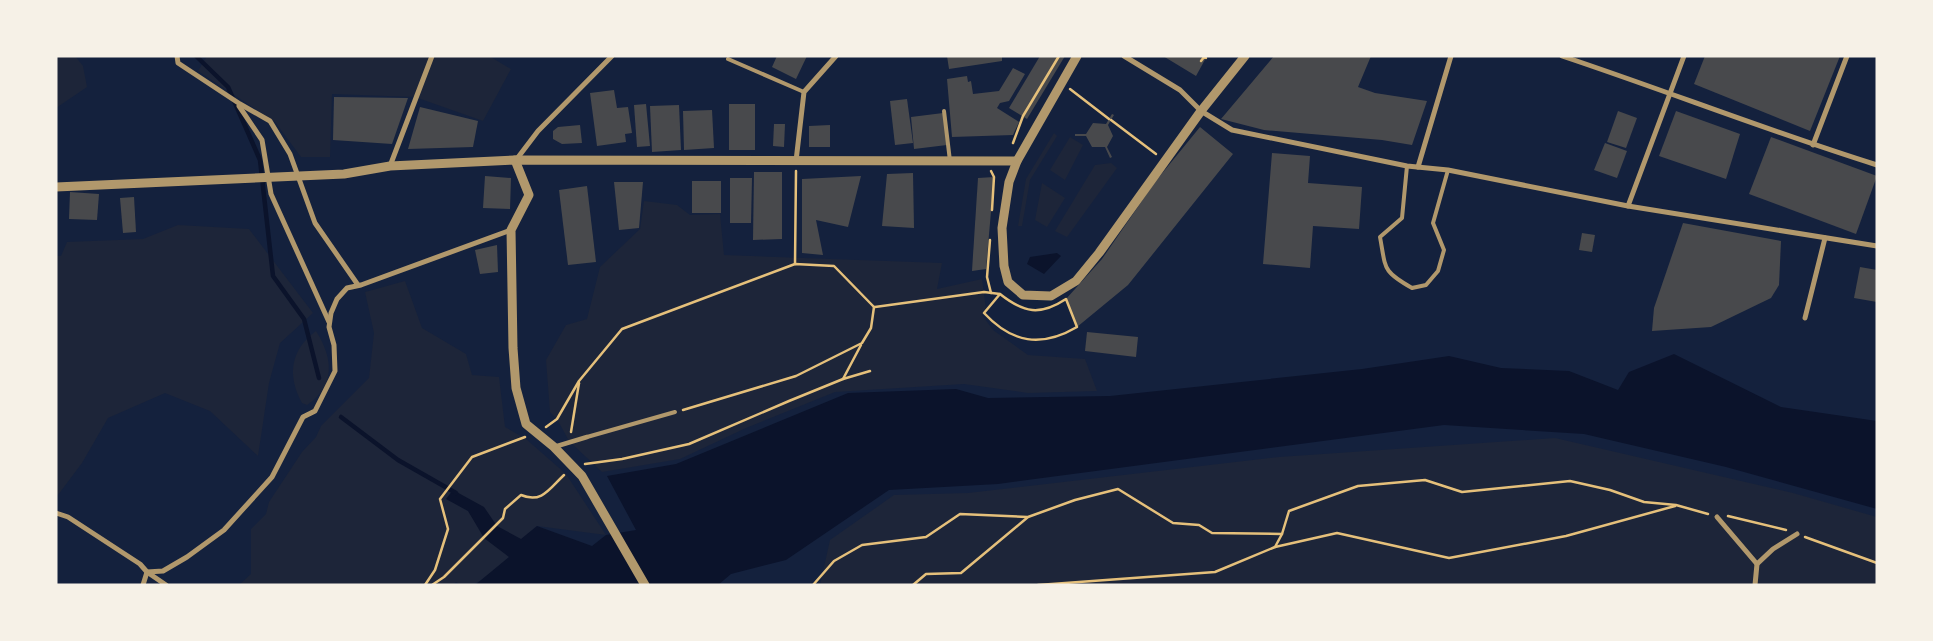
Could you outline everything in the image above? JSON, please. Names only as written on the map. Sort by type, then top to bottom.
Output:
[{"type":"street","points":[[177,56],[178,63],[237,102],[270,121],[290,154],[315,223],[358,285]]},
{"type":"street","points":[[390,166],[432,56]]},
{"type":"street","points":[[515,160],[538,131],[612,56]]},
{"type":"street","points":[[796,161],[804,92],[836,56]]},
{"type":"street","points":[[1077,56],[1016,161],[1009,182],[1004,212],[1003,247],[1008,282],[1023,295],[1051,296],[1076,281],[1099,253],[1201,111],[1245,56]]},
{"type":"street","points":[[1124,56],[1180,90],[1201,111],[1232,130],[1407,166],[1448,170],[1628,206],[1877,246]]},
{"type":"street","points":[[1418,167],[1451,56]]},
{"type":"street","points":[[1562,56],[1669,92],[1813,145],[1877,165]]},
{"type":"street","points":[[1628,206],[1684,56]]},
{"type":"street","points":[[1813,145],[1847,56]]},
{"type":"street","points":[[147,572],[163,572],[188,557],[224,530],[272,477],[304,417],[315,411],[323,400],[335,371],[334,344],[330,322],[271,194],[262,140],[237,102]]},
{"type":"street","points":[[515,160],[528,195],[511,230],[513,348],[516,388],[526,424],[554,447],[582,476],[645,585]]},
{"type":"street","points":[[56,187],[344,174],[390,166],[515,160],[1016,161]]},
{"type":"street","points":[[330,322],[331,313],[337,299],[347,288],[511,230]]},
{"type":"street","points":[[1805,318],[1824,238]]},
{"type":"street","points":[[554,447],[587,437]]},
{"type":"street","points":[[56,513],[68,517],[140,564],[147,572],[166,585]]},
{"type":"street","points":[[1717,517],[1757,564]]},
{"type":"street","points":[[1755,585],[1757,564],[1773,549],[1797,534]]},
{"type":"street","points":[[143,585],[147,572]]},
{"type":"lane","points":[[728,59],[804,92]]},
{"type":"lane","points":[[944,111],[950,161]]},
{"type":"lane","points":[[1407,166],[1402,218],[1380,236],[1385,264],[1390,276],[1412,288],[1426,285],[1438,271],[1444,250],[1433,223],[1448,170]]},
{"type":"lane","points":[[587,437],[675,412]]},
{"type":"path","points":[[1006,161],[1023,116],[1048,71],[1059,56]]},
{"type":"path","points":[[1201,61],[1204,57],[1206,58]]},
{"type":"path","points":[[1048,71],[1054,74]]},
{"type":"path","points":[[1072,91],[1158,155]]},
{"type":"path","points":[[795,264],[796,161]]},
{"type":"path","points":[[425,585],[435,570],[448,529],[440,499],[454,480],[472,457],[536,433],[558,419],[579,381],[622,330],[795,264],[834,266],[874,307]]},
{"type":"path","points":[[874,307],[984,292],[1000,294],[1015,306],[1037,311],[1055,307],[1066,299],[1076,327],[1063,335],[1041,340],[1030,340],[1012,336],[996,326],[984,313],[1000,294]]},
{"type":"path","points":[[843,379],[871,328],[874,307]]},
{"type":"path","points":[[675,412],[796,376],[862,344]]},
{"type":"path","points":[[432,585],[444,577],[477,541],[503,518],[505,509],[521,495],[531,499],[544,496],[572,466],[689,444],[843,379],[870,371]]},
{"type":"path","points":[[569,441],[579,381]]},
{"type":"path","points":[[1275,547],[1282,534],[1289,511],[1358,486],[1425,480],[1462,492],[1570,481],[1610,490],[1644,502],[1676,505],[1717,517],[1732,516],[1797,534],[1877,563]]},
{"type":"path","points":[[913,585],[926,574],[960,573],[1028,517],[1075,500],[1118,489],[1173,524],[1199,525],[1212,533],[1282,534]]},
{"type":"path","points":[[1038,585],[1215,572],[1275,547],[1337,533],[1450,558],[1566,536],[1676,505]]},
{"type":"path","points":[[813,585],[834,561],[862,545],[926,536],[960,514],[1028,517]]},
{"type":"shaded area","points":[[56,56],[75,56],[83,66],[87,87],[56,108]]},
{"type":"shaded area","points":[[207,56],[489,56],[511,69],[483,121],[415,97],[332,94],[330,157],[301,157],[275,122],[198,71]]},
{"type":"shaded area","points":[[1054,133],[1057,136],[1030,180],[1022,226],[1018,226],[1026,179]]},
{"type":"shaded area","points":[[1070,137],[1083,145],[1065,180],[1050,170]]},
{"type":"shaded area","points":[[1111,163],[1117,168],[1067,237],[1055,231],[1095,165]]},
{"type":"shaded area","points":[[1042,183],[1065,198],[1047,227],[1035,220]]},
{"type":"shaded area","points":[[644,201],[677,205],[690,215],[720,214],[724,255],[942,263],[937,289],[982,279],[986,309],[982,315],[993,330],[1028,355],[1085,359],[1097,391],[1028,393],[964,384],[835,392],[746,428],[680,459],[602,472],[569,441],[557,419],[550,412],[546,360],[566,325],[587,319],[600,267],[640,229]]},
{"type":"shaded area","points":[[178,225],[249,229],[313,313],[280,343],[269,383],[258,456],[210,411],[165,393],[108,418],[82,463],[58,495],[56,493],[56,256],[61,256],[67,242],[143,239]]},
{"type":"shaded area","points":[[1057,253],[1061,256],[1044,274],[1027,264],[1030,257]]},
{"type":"shaded area","points":[[405,281],[422,328],[466,354],[472,375],[499,377],[505,427],[526,439],[566,474],[606,535],[537,526],[521,540],[497,526],[453,490],[447,499],[468,511],[509,557],[491,573],[477,582],[470,585],[456,582],[453,585],[239,585],[251,574],[251,529],[266,514],[269,502],[302,452],[316,437],[321,426],[369,378],[374,333],[365,292]]},
{"type":"shaded area","points":[[316,331],[326,351],[329,371],[323,389],[307,405],[302,403],[297,393],[294,383],[294,364],[301,346]]},
{"type":"shaded area","points":[[1674,354],[1781,407],[1877,421],[1877,509],[1726,467],[1584,434],[1444,425],[998,484],[889,490],[786,560],[731,574],[718,585],[475,585],[509,557],[484,538],[468,511],[446,499],[453,490],[484,507],[497,526],[521,539],[537,526],[592,546],[606,535],[636,530],[607,476],[676,464],[848,393],[956,389],[988,398],[1110,396],[1362,369],[1449,356],[1501,368],[1569,371],[1618,390],[1629,372]]},
{"type":"shaded area","points":[[1555,438],[1793,493],[1877,517],[1877,585],[820,585],[830,540],[894,495],[968,493],[1279,457]]},
{"type":"building","points":[[777,56],[807,56],[796,79],[772,67]]},
{"type":"building","points":[[947,56],[1002,56],[1002,61],[949,69]]},
{"type":"building","points":[[1040,56],[1065,56],[1027,119],[1009,108]]},
{"type":"building","points":[[1163,56],[1207,56],[1196,76]]},
{"type":"building","points":[[1274,56],[1371,56],[1358,87],[1375,93],[1427,101],[1412,145],[1382,140],[1264,130],[1221,119]]},
{"type":"building","points":[[1705,56],[1840,56],[1810,131],[1694,84]]},
{"type":"building","points":[[1013,68],[1025,74],[1009,101],[1000,103],[997,108],[1019,122],[1013,135],[952,137],[947,79],[967,76],[968,82],[971,81],[973,94],[999,91]]},
{"type":"building","points":[[614,90],[617,108],[628,107],[632,133],[625,134],[626,142],[597,146],[590,93]]},
{"type":"building","points":[[334,97],[408,98],[392,144],[333,140]]},
{"type":"building","points":[[907,99],[913,143],[895,145],[890,101]]},
{"type":"building","points":[[646,104],[650,146],[637,147],[634,105]]},
{"type":"building","points":[[729,104],[755,104],[755,150],[729,150]]},
{"type":"building","points":[[679,105],[681,150],[652,152],[650,106]]},
{"type":"building","points":[[420,107],[478,121],[473,147],[408,149]]},
{"type":"building","points":[[712,110],[714,148],[684,150],[683,111]]},
{"type":"building","points":[[1618,111],[1637,118],[1626,148],[1607,142]]},
{"type":"building","points":[[1676,111],[1740,134],[1726,179],[1659,156]]},
{"type":"building","points":[[943,113],[947,145],[914,149],[911,117]]},
{"type":"building","points":[[1112,114],[1114,115],[1108,125],[1113,136],[1107,147],[1112,157],[1110,158],[1105,147],[1092,147],[1086,136],[1075,136],[1075,134],[1086,134],[1093,123],[1106,124]]},
{"type":"building","points":[[774,124],[785,124],[784,147],[773,146]]},
{"type":"building","points":[[580,125],[582,143],[562,144],[553,139],[553,131],[558,127]]},
{"type":"building","points":[[830,125],[830,147],[809,147],[809,126]]},
{"type":"building","points":[[1200,127],[1233,154],[1128,285],[1077,327],[1066,299],[1102,259],[1155,182]]},
{"type":"building","points":[[1771,137],[1877,176],[1856,234],[1749,194]]},
{"type":"building","points":[[1605,143],[1627,151],[1617,178],[1594,170]]},
{"type":"building","points":[[1272,153],[1310,156],[1308,183],[1362,187],[1359,229],[1313,226],[1310,268],[1263,264]]},
{"type":"building","points":[[754,172],[782,172],[782,239],[753,240]]},
{"type":"building","points":[[913,173],[914,228],[882,226],[887,174]]},
{"type":"building","points":[[485,176],[511,178],[510,209],[483,208]]},
{"type":"building","points":[[861,176],[848,227],[816,220],[823,255],[802,253],[802,179]]},
{"type":"building","points":[[994,177],[986,269],[972,271],[978,178]]},
{"type":"building","points":[[730,178],[752,178],[751,223],[730,223]]},
{"type":"building","points":[[692,181],[721,181],[721,213],[692,213]]},
{"type":"building","points":[[614,182],[643,182],[639,228],[619,230]]},
{"type":"building","points":[[587,186],[596,262],[568,265],[559,190]]},
{"type":"building","points":[[70,192],[99,194],[97,220],[69,219]]},
{"type":"building","points":[[134,197],[136,232],[123,233],[120,198]]},
{"type":"building","points":[[1683,223],[1781,241],[1779,285],[1771,298],[1711,327],[1652,331],[1654,308]]},
{"type":"building","points":[[1582,233],[1595,235],[1592,252],[1579,250]]},
{"type":"building","points":[[497,245],[498,272],[480,274],[475,250]]},
{"type":"building","points":[[1860,267],[1877,270],[1877,302],[1854,298]]},
{"type":"building","points":[[1087,332],[1138,337],[1136,357],[1085,351]]},
{"type":"waterway","points":[[196,56],[228,87],[260,160],[273,276],[304,319],[319,378]]},
{"type":"waterway","points":[[341,417],[398,460],[456,493]]}]
